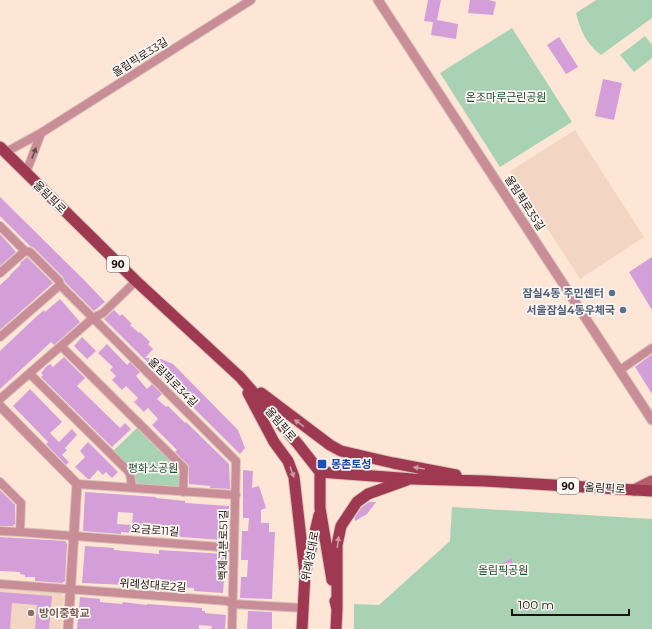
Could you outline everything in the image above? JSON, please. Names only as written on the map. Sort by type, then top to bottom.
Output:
[{"type":"main road","name":"올림픽로","points":[[3,150],[136,281],[240,377],[298,444],[320,472],[412,479],[485,481],[652,490]]},
{"type":"main road","name":"90","points":[[240,377],[299,423],[341,451],[393,464],[485,481]]},
{"type":"main road","points":[[240,377],[274,442],[288,461],[294,477],[305,574]]},
{"type":"main road","name":"위례성대로","points":[[320,472],[320,508],[336,609],[336,629]]},
{"type":"main road","points":[[336,609],[338,545],[341,526],[357,502],[368,494],[412,479]]},
{"type":"main road","points":[[634,490],[652,481]]},
{"type":"main road","name":"위례성대로","points":[[302,629],[305,574],[320,508]]},
{"type":"street","name":"올림픽로33길","points":[[3,150],[41,133],[251,0]]},
{"type":"street","name":"올림픽로35길","points":[[378,0],[652,420]]},
{"type":"street","points":[[26,173],[41,133]]},
{"type":"street","name":"올림픽로34길","points":[[0,226],[25,251],[30,252],[59,281],[60,285],[236,462]]},
{"type":"street","points":[[0,273],[25,251]]},
{"type":"street","points":[[0,399],[93,318],[103,313],[136,281]]},
{"type":"street","points":[[0,337],[60,285]]},
{"type":"street","points":[[61,346],[184,468],[183,492]]},
{"type":"street","points":[[620,370],[652,348]]},
{"type":"street","points":[[30,374],[128,471],[130,474],[132,487]]},
{"type":"street","points":[[0,406],[77,484],[236,495]]},
{"type":"street","name":"백제고분로51길","points":[[232,629],[236,462]]},
{"type":"street","points":[[0,482],[21,503],[20,532]]},
{"type":"street","points":[[68,629],[77,484]]},
{"type":"street","points":[[0,531],[73,536]]},
{"type":"street","name":"오금로11길","points":[[73,536],[234,548]]},
{"type":"street","name":"위례성대로2길","points":[[0,584],[226,601],[233,604],[304,608]]},
{"type":"shaded area","points":[[575,130],[644,237],[580,279],[510,171]]},
{"type":"shaded area","name":"방이중학교","points":[[0,588],[60,592],[64,597],[61,629],[0,629]]},
{"type":"green space","points":[[596,0],[652,0],[652,18],[601,55],[591,46],[585,37],[576,13]]},
{"type":"green space","name":"온조마루근린공원","points":[[512,28],[572,122],[500,167],[440,73]]},
{"type":"green space","points":[[645,36],[652,45],[652,58],[634,72],[620,55]]},
{"type":"green space","name":"평화소공원","points":[[138,427],[181,469],[180,484],[176,488],[138,485],[135,481],[135,473],[113,451]]},
{"type":"green space","name":"올림픽공원","points":[[452,507],[652,519],[652,629],[354,629],[354,604],[379,605],[450,541]]},
{"type":"building","points":[[428,0],[441,0],[437,20],[458,24],[456,39],[431,35],[433,22],[424,21]]},
{"type":"building","points":[[470,0],[489,0],[496,2],[493,15],[468,13]]},
{"type":"building","points":[[559,37],[578,67],[566,74],[547,45]]},
{"type":"building","points":[[603,79],[622,83],[614,120],[595,116]]},
{"type":"building","points":[[0,197],[105,302],[94,311],[65,282],[63,277],[0,216]]},
{"type":"building","points":[[0,234],[16,252],[0,266]]},
{"type":"building","points":[[27,257],[53,283],[0,330],[0,285]]},
{"type":"building","points":[[652,257],[652,310],[629,272]]},
{"type":"building","points":[[60,299],[80,322],[54,345],[51,342],[0,389],[0,351],[44,310],[45,312]]},
{"type":"building","points":[[114,310],[120,316],[122,314],[132,324],[130,325],[150,342],[148,344],[153,349],[145,358],[161,359],[173,364],[238,430],[245,448],[240,454],[104,319]]},
{"type":"building","points":[[82,337],[96,351],[87,359],[74,346]]},
{"type":"building","points":[[107,344],[127,365],[130,362],[140,372],[136,376],[147,389],[152,384],[162,394],[157,399],[166,407],[168,406],[185,423],[186,422],[229,464],[230,489],[210,488],[210,486],[189,484],[189,466],[175,452],[177,450],[152,425],[158,419],[148,408],[144,412],[134,402],[138,398],[126,386],[122,390],[112,380],[116,376],[110,370],[113,367],[98,353]]},
{"type":"building","points":[[652,355],[652,394],[635,367]]},
{"type":"building","points":[[64,357],[85,378],[77,386],[120,428],[125,423],[131,429],[112,447],[41,377],[43,375],[41,373],[46,367],[50,364],[53,367]]},
{"type":"building","points":[[30,389],[62,422],[50,433],[59,442],[72,429],[77,435],[65,448],[67,450],[62,455],[69,462],[66,465],[46,444],[48,442],[13,406]]},
{"type":"building","points":[[88,442],[118,472],[112,478],[106,472],[103,475],[98,470],[90,479],[88,479],[75,467],[85,457],[80,451]]},
{"type":"building","points":[[243,470],[253,471],[252,488],[259,486],[266,508],[261,510],[261,523],[269,523],[269,532],[275,532],[272,599],[240,598],[241,577],[247,577],[248,560],[241,560],[242,531],[248,531],[249,518],[243,518]]},
{"type":"building","points":[[0,490],[15,505],[15,524],[13,526],[0,526]]},
{"type":"building","points":[[85,492],[156,497],[185,501],[185,503],[229,506],[229,521],[225,521],[223,539],[221,540],[154,533],[154,535],[83,531]],"holes":[[[118,512],[133,513],[132,525],[117,524]]]},
{"type":"building","points":[[369,502],[376,502],[367,514],[355,521],[355,517],[362,507]]},
{"type":"building","points":[[0,537],[65,541],[67,544],[65,581],[62,583],[35,581],[35,577],[25,577],[25,575],[20,574],[20,572],[0,571]]},
{"type":"building","points":[[85,546],[159,554],[159,550],[226,554],[223,593],[194,591],[194,588],[82,583]]},
{"type":"building","points":[[512,558],[513,574],[508,578],[499,565]]},
{"type":"building","points":[[0,592],[52,596],[49,629],[35,629],[37,605],[12,603],[10,629],[0,629]]},
{"type":"building","points":[[80,597],[100,599],[100,602],[122,604],[123,602],[202,608],[202,611],[205,611],[205,613],[226,615],[225,629],[211,629],[212,626],[199,625],[199,629],[77,629]]},
{"type":"building","points":[[248,611],[272,612],[272,629],[247,629]]},
{"type":"place","name":"잠실4동 주민센터","points":[[612,293]]},
{"type":"place","name":"서울잠실4동우체국","points":[[623,310]]},
{"type":"place","name":"몽촌토성","points":[[322,464]]},
{"type":"place","name":"방이중학교","points":[[31,613]]}]
